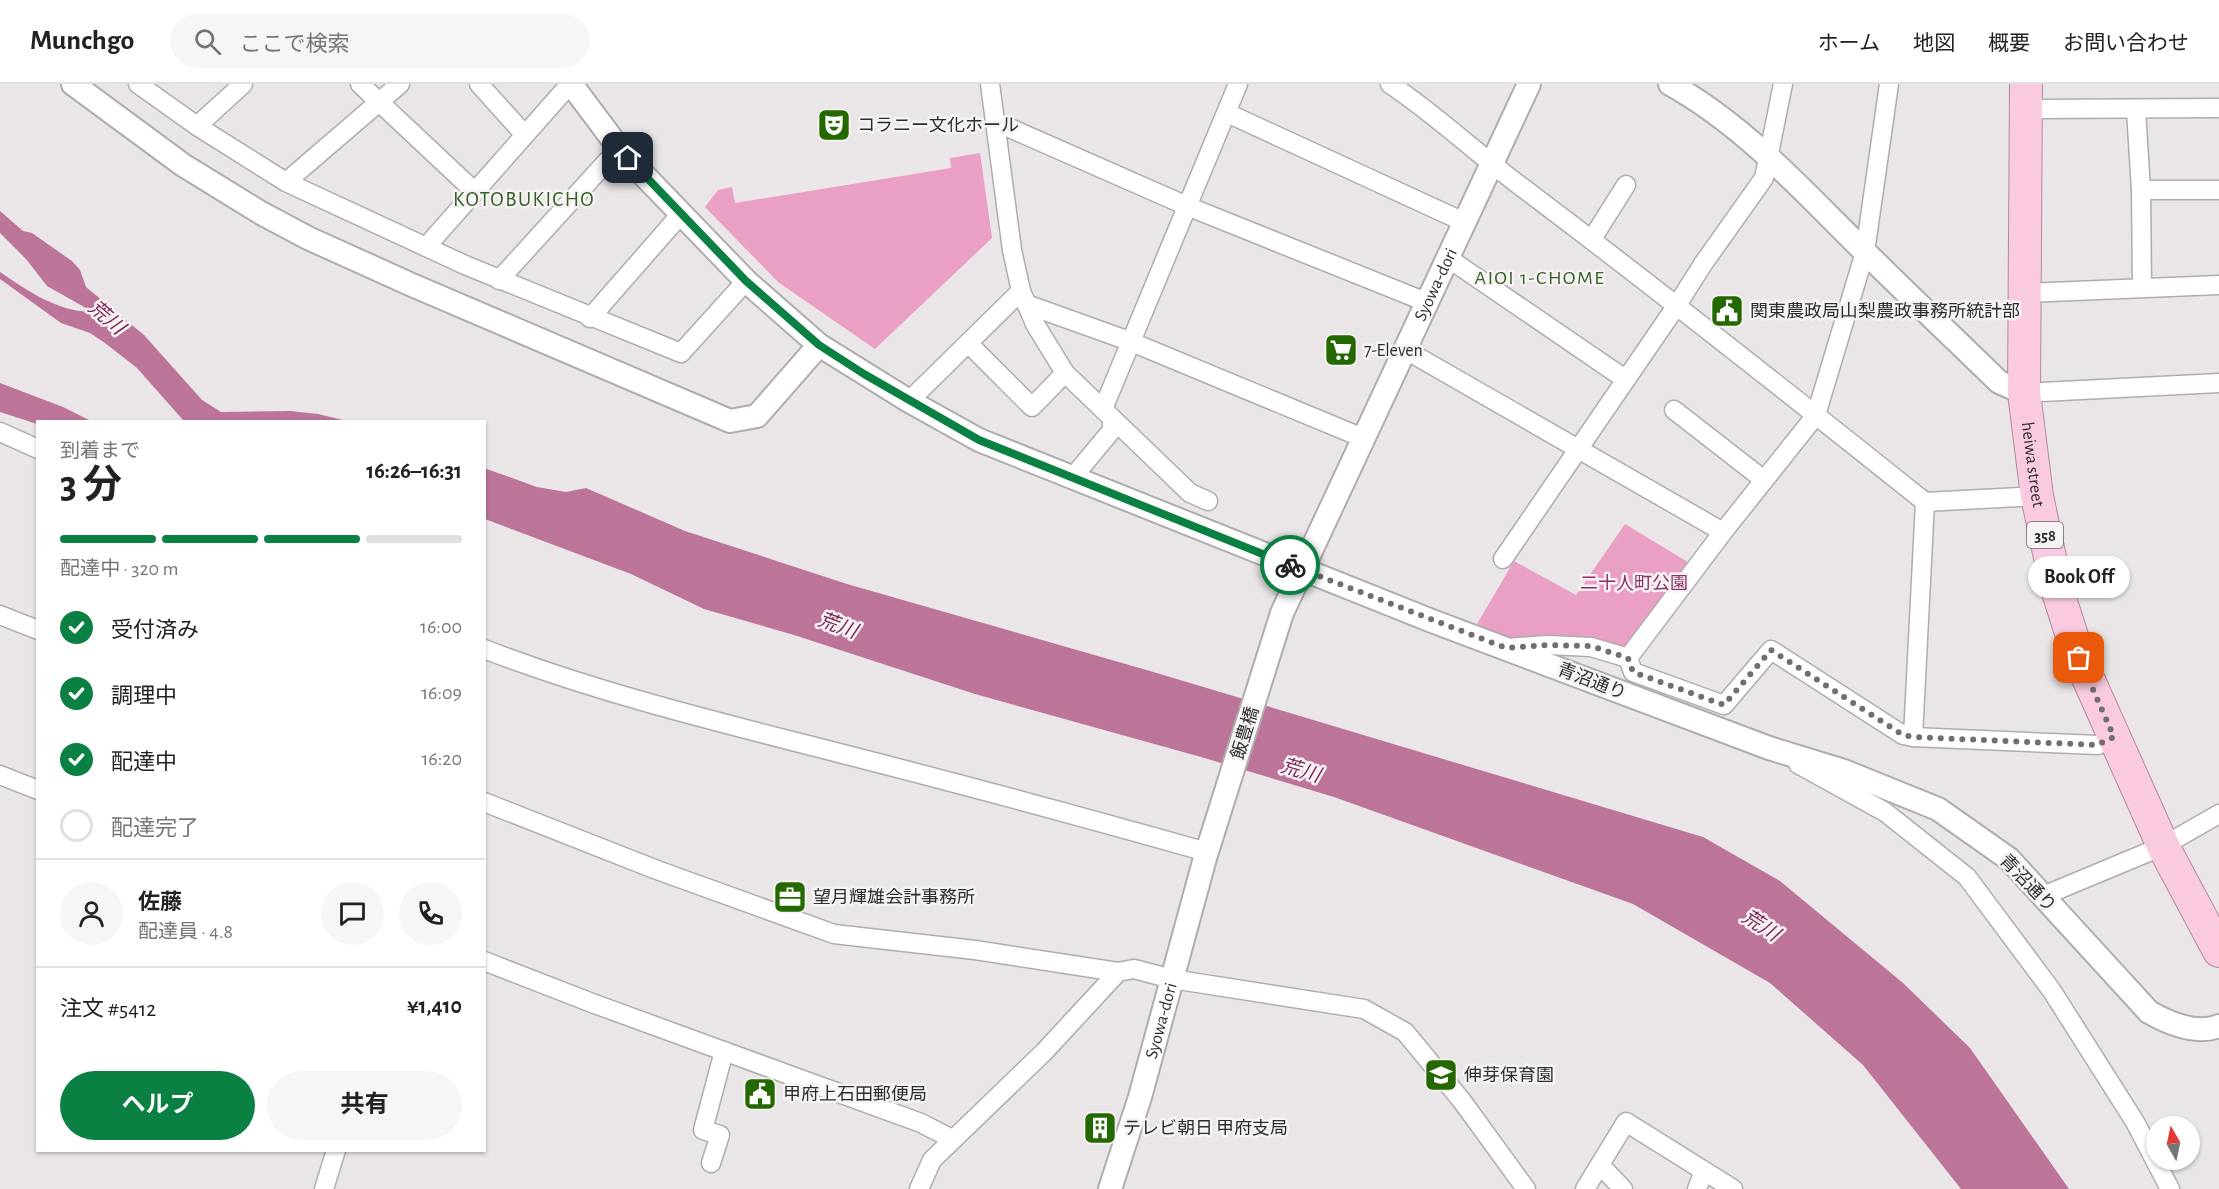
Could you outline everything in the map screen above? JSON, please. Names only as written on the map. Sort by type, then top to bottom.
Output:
[{"type":"highway","name":"heiwa street","points":[[2027,97],[2024,393],[2037,496],[2056,586],[2079,658],[2114,737],[2163,846],[2219,951]]},
{"type":"street","points":[[73,84],[183,165],[261,213],[308,238],[730,421],[757,416],[819,345]]},
{"type":"street","points":[[138,84],[197,126],[286,182],[499,280],[681,353],[746,281]]},
{"type":"street","points":[[197,126],[243,84]]},
{"type":"street","points":[[360,84],[474,191]]},
{"type":"street","points":[[286,182],[399,84]]},
{"type":"street","points":[[479,84],[524,134]]},
{"type":"street","points":[[426,247],[570,84]]},
{"type":"street","name":"青沼通り","points":[[570,84],[619,148],[746,281],[819,345],[909,401],[979,440],[1302,570],[1769,748],[1844,771],[1938,809],[2009,859],[2150,1012],[2170,1024],[2208,1030],[2219,1026]]},
{"type":"street","points":[[990,84],[1012,250],[1023,297],[1048,347],[1065,374],[1190,493],[1208,501]]},
{"type":"street","points":[[1072,477],[1112,430],[1107,413],[1129,341],[1238,84]]},
{"type":"street","points":[[1389,84],[1677,305],[1925,502],[2037,496]]},
{"type":"street","name":"Syowa-dori","points":[[1282,613],[1529,84]]},
{"type":"street","points":[[1670,84],[1689,95],[1770,156],[1864,252],[1999,382],[2024,393],[2219,383]]},
{"type":"street","points":[[1503,559],[1764,178],[1783,84]]},
{"type":"street","points":[[1628,658],[1723,532],[1816,415],[1864,252],[1889,84]]},
{"type":"street","points":[[2027,97],[2136,110],[2219,108]]},
{"type":"street","points":[[2136,110],[2142,288]]},
{"type":"street","points":[[1227,112],[1464,222]]},
{"type":"street","points":[[996,122],[1187,206],[1426,302]]},
{"type":"street","points":[[499,280],[619,148]]},
{"type":"street","points":[[1592,239],[1626,185]]},
{"type":"street","points":[[2140,190],[2219,190]]},
{"type":"street","points":[[590,318],[681,214]]},
{"type":"street","points":[[1448,258],[1625,379]]},
{"type":"street","points":[[2024,293],[2219,285]]},
{"type":"street","points":[[1023,297],[1363,438]]},
{"type":"street","points":[[909,401],[968,343],[1023,297]]},
{"type":"street","points":[[968,343],[1032,406],[1065,374]]},
{"type":"street","points":[[1404,349],[1723,532]]},
{"type":"street","points":[[1674,410],[1764,480]]},
{"type":"street","points":[[0,432],[36,448]]},
{"type":"street","points":[[1913,737],[1925,502]]},
{"type":"street","name":"飯豊橋","points":[[1208,852],[1282,613]]},
{"type":"street","points":[[0,615],[36,629]]},
{"type":"street","points":[[1506,648],[1547,645],[1591,646],[1628,658]]},
{"type":"street","points":[[486,650],[534,668],[656,706],[934,777],[1208,852]]},
{"type":"street","points":[[1628,658],[1633,672],[1724,705],[1771,650],[1903,735],[1913,737],[2097,745],[2114,737]]},
{"type":"street","points":[[1769,748],[1885,812],[1967,877],[2052,991],[2135,1122],[2170,1189]]},
{"type":"street","points":[[0,775],[36,789]]},
{"type":"street","points":[[486,803],[657,870],[834,934],[980,951],[1118,972],[1134,969],[1172,979],[1364,1009],[1405,1032],[1462,1101],[1526,1189]]},
{"type":"street","points":[[2043,896],[2163,846],[2219,814]]},
{"type":"street","name":"Syowa-dori","points":[[1110,1189],[1140,1097],[1208,852]]},
{"type":"street","points":[[486,962],[724,1052],[921,1123],[952,1139]]},
{"type":"street","points":[[919,1189],[932,1160],[1044,1052],[1118,972]]},
{"type":"street","points":[[711,1163],[720,1135],[703,1130],[724,1052]]},
{"type":"street","points":[[1585,1189],[1626,1122],[1733,1189]]},
{"type":"street","points":[[324,1189],[335,1152]]},
{"type":"street","points":[[1600,1165],[1623,1189]]},
{"type":"street","points":[[1697,1189],[1704,1171]]},
{"type":"green space","points":[[980,153],[992,238],[875,349],[778,282],[705,207],[718,190],[732,187],[735,203],[951,168],[950,158]]},
{"type":"green space","name":"二十人町公園","points":[[1625,524],[1696,567],[1628,658],[1521,643],[1477,624],[1514,561],[1576,595]]},
{"type":"water","name":"荒川","points":[[0,211],[23,231],[32,233],[72,261],[80,270],[86,287],[144,335],[202,400],[221,412],[290,411],[343,420],[183,420],[137,368],[105,343],[90,333],[61,323],[0,279],[0,272],[44,299],[68,308],[93,312],[47,286],[26,259],[0,233]]},
{"type":"water","points":[[0,383],[63,407],[89,420],[36,420],[36,424],[0,412]]},
{"type":"water","name":"荒川","points":[[486,469],[537,487],[566,492],[586,488],[685,531],[847,584],[1150,671],[1703,837],[1780,881],[1903,983],[1970,1048],[2069,1189],[1961,1189],[1863,1065],[1770,983],[1633,904],[1334,797],[975,694],[794,635],[704,609],[631,574],[486,519]]},
{"type":"way so far","points":[[1290,565],[1506,648],[1547,645],[1591,646],[1628,658],[1633,672],[1724,705],[1771,650],[1903,735],[1913,737],[2097,745],[2114,737],[2079,658]]},
{"type":"place","name":"コラニー文化ホール","points":[[834,125]]},
{"type":"place","name":"関東農政局山梨農政事務所統計部","points":[[1727,311]]},
{"type":"place","name":"7-Eleven","points":[[1341,350]]},
{"type":"place","name":"Book Off","points":[[2079,658]]},
{"type":"place","name":"望月輝雄会計事務所","points":[[790,897]]},
{"type":"place","name":"伸芽保育園","points":[[1441,1075]]},
{"type":"place","name":"甲府上石田郵便局","points":[[760,1094]]},
{"type":"place","name":"テレビ朝日 甲府支局","points":[[1100,1128]]},
{"type":"district","name":"KOTOBUKICHO","points":[[524,199]]},
{"type":"district","name":"AIOI 1-CHOME","points":[[1540,277]]},
{"type":"route","points":[[628,158],[746,281],[819,345],[864,374],[979,440],[1290,565]]}]
